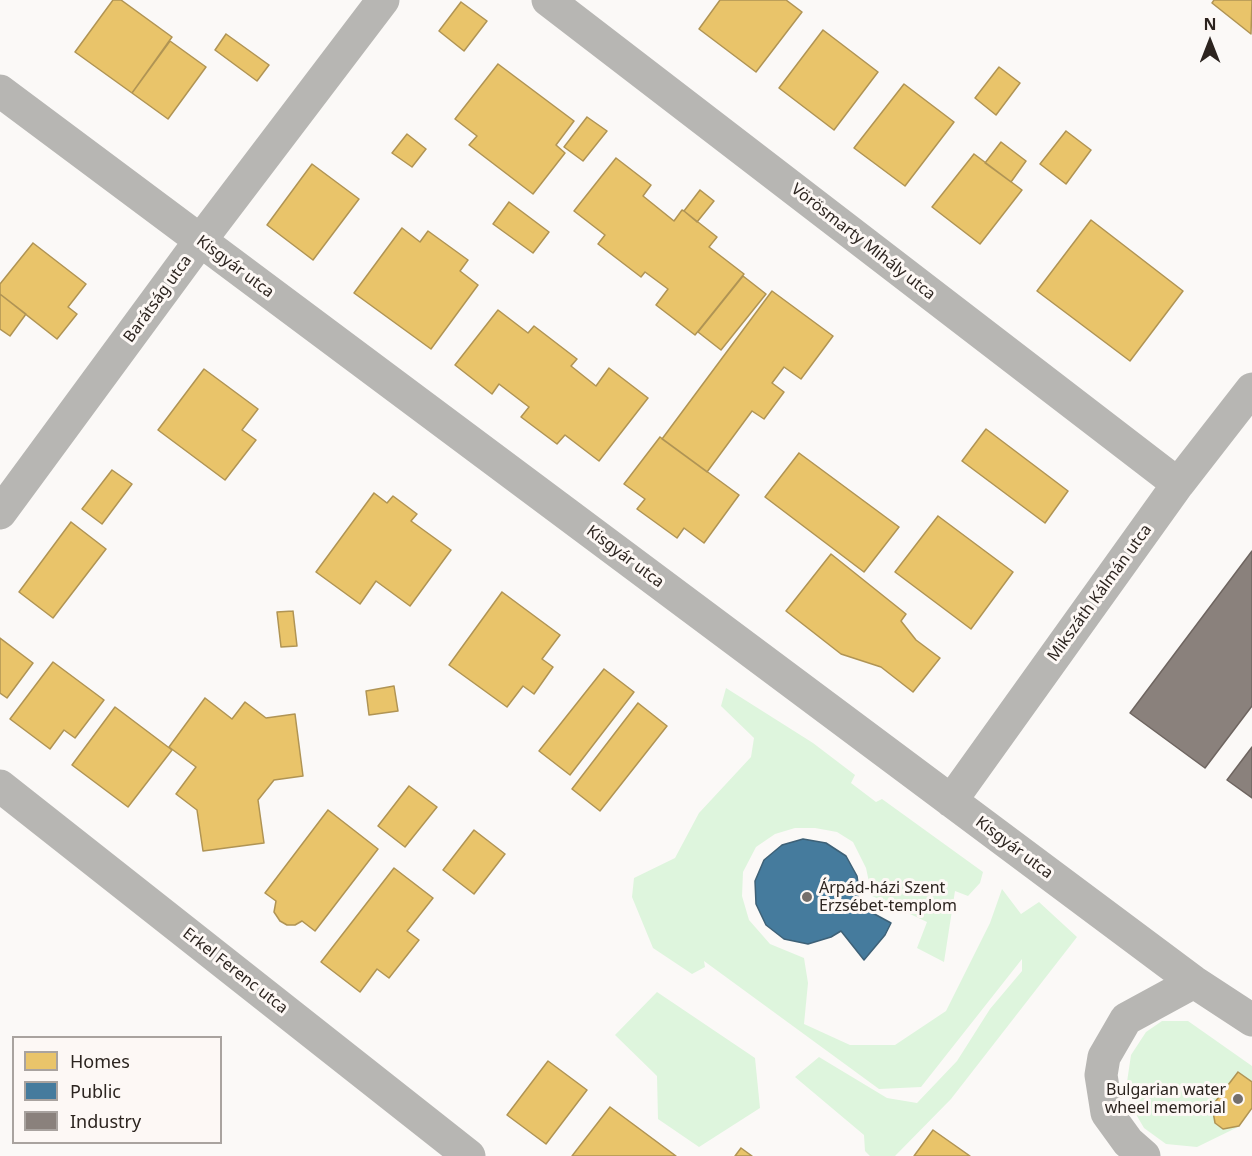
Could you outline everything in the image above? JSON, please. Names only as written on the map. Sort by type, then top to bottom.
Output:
[{"type":"street","name":"Barátság utca","points":[[0,513],[200,241],[383,0]]},
{"type":"street","name":"Vörösmarty Mihály utca","points":[[548,0],[1178,484]]},
{"type":"street","name":"Kisgyár utca","points":[[0,91],[951,801],[1194,981],[1252,1020]]},
{"type":"street","name":"Mikszáth Kálmán utca","points":[[951,801],[1178,484],[1252,389]]},
{"type":"street","name":"Erkel Ferenc utca","points":[[0,786],[469,1156]]},
{"type":"street","points":[[1144,1156],[1128,1142],[1107,1113],[1101,1075],[1104,1057],[1126,1019],[1194,981]]},
{"type":"green space","points":[[726,688],[813,743],[855,775],[851,783],[876,802],[882,799],[983,872],[980,883],[968,896],[955,891],[944,962],[917,948],[927,922],[872,896],[866,868],[853,842],[837,832],[815,828],[795,828],[775,834],[756,847],[743,872],[742,896],[749,920],[770,944],[804,958],[808,983],[804,1024],[850,1045],[895,1045],[946,1011],[990,923],[1002,889],[1021,914],[1039,902],[1077,937],[951,1099],[895,1156],[870,1156],[865,1151],[864,1135],[795,1077],[819,1057],[887,1098],[917,1103],[957,1061],[990,1009],[1022,971],[1022,959],[921,1087],[879,1089],[704,961],[705,967],[692,974],[653,948],[632,897],[634,878],[675,858],[699,813],[751,757],[754,738],[721,706]]},
{"type":"green space","points":[[657,992],[755,1058],[760,1108],[699,1147],[658,1119],[657,1076],[615,1035]]},
{"type":"green space","points":[[1162,1021],[1188,1021],[1252,1066],[1252,1109],[1238,1127],[1197,1147],[1166,1144],[1144,1128],[1130,1104],[1127,1082],[1131,1055],[1146,1032]]},
{"type":"building: Homes","points":[[113,0],[121,0],[172,37],[132,93],[75,52]]},
{"type":"building: Homes","points":[[720,0],[786,0],[802,12],[756,72],[699,29]]},
{"type":"building: Homes","points":[[1214,0],[1252,0],[1251,34],[1212,3]]},
{"type":"building: Homes","points":[[461,2],[487,21],[464,51],[439,31]]},
{"type":"building: Homes","points":[[823,30],[878,72],[834,130],[779,88]]},
{"type":"building: Homes","points":[[226,34],[269,65],[257,81],[215,50]]},
{"type":"building: Homes","points":[[170,41],[206,67],[168,119],[132,93]]},
{"type":"building: Homes","points":[[498,64],[574,121],[556,145],[565,153],[533,194],[469,145],[477,136],[455,119]]},
{"type":"building: Homes","points":[[999,67],[1020,83],[996,115],[975,98]]},
{"type":"building: Homes","points":[[904,84],[954,122],[905,186],[854,148]]},
{"type":"building: Homes","points":[[587,117],[607,131],[583,161],[564,147]]},
{"type":"building: Homes","points":[[1066,131],[1091,150],[1066,184],[1040,164]]},
{"type":"building: Homes","points":[[407,134],[426,149],[412,167],[392,153]]},
{"type":"building: Homes","points":[[1001,142],[1026,161],[1011,182],[985,163]]},
{"type":"building: Homes","points":[[974,154],[1022,190],[980,244],[932,207]]},
{"type":"building: Homes","points":[[616,158],[651,185],[643,196],[674,221],[682,210],[684,211],[717,237],[709,247],[744,274],[695,335],[656,305],[668,289],[645,272],[641,277],[598,244],[605,235],[574,211]]},
{"type":"building: Homes","points":[[312,164],[359,199],[313,260],[267,225]]},
{"type":"building: Homes","points":[[700,190],[714,201],[697,222],[684,211]]},
{"type":"building: Homes","points":[[509,202],[549,232],[533,253],[493,224]]},
{"type":"building: Homes","points":[[1091,220],[1183,291],[1130,361],[1037,291]]},
{"type":"building: Homes","points":[[402,228],[420,242],[428,231],[468,260],[460,271],[478,285],[431,349],[354,293]]},
{"type":"building: Homes","points":[[33,243],[86,284],[68,307],[77,314],[57,339],[0,294],[0,284]]},
{"type":"building: Homes","points":[[743,276],[766,294],[721,350],[698,332]]},
{"type":"building: Homes","points":[[772,291],[833,336],[801,379],[784,367],[772,383],[784,392],[764,419],[752,411],[707,472],[662,439]]},
{"type":"building: Homes","points":[[0,294],[26,314],[10,336],[0,329]]},
{"type":"building: Homes","points":[[498,310],[528,333],[534,326],[577,359],[571,366],[596,386],[609,368],[648,398],[599,461],[565,435],[557,444],[521,417],[529,407],[499,384],[492,394],[455,365]]},
{"type":"building: Homes","points":[[204,369],[258,409],[242,430],[256,440],[225,480],[158,430]]},
{"type":"building: Homes","points":[[986,429],[1068,491],[1045,523],[962,461]]},
{"type":"building: Homes","points":[[660,437],[739,495],[704,543],[684,528],[677,538],[637,509],[645,499],[624,484]]},
{"type":"building: Homes","points":[[799,453],[899,527],[864,572],[765,497]]},
{"type":"building: Homes","points":[[112,470],[132,484],[102,524],[82,509]]},
{"type":"building: Homes","points":[[374,493],[387,503],[393,496],[417,514],[411,521],[451,550],[410,606],[376,581],[360,604],[316,572]]},
{"type":"building: Homes","points":[[938,516],[1013,572],[971,629],[895,572]]},
{"type":"building: Homes","points":[[71,522],[106,549],[53,618],[19,592]]},
{"type":"building: Homes","points":[[831,554],[906,614],[901,621],[916,640],[940,658],[913,692],[881,667],[841,654],[786,611]]},
{"type":"building: Homes","points":[[502,592],[560,635],[542,659],[553,667],[534,694],[523,686],[507,707],[449,665]]},
{"type":"building: Homes","points":[[293,611],[297,646],[281,647],[277,612]]},
{"type":"building: Homes","points":[[0,638],[33,663],[7,698],[0,693]]},
{"type":"building: Homes","points":[[53,662],[104,700],[75,738],[64,730],[50,749],[10,719]]},
{"type":"building: Homes","points":[[604,669],[634,692],[570,775],[539,751]]},
{"type":"building: Homes","points":[[394,686],[398,711],[369,715],[366,691]]},
{"type":"building: Homes","points":[[205,698],[232,719],[245,702],[266,718],[295,714],[303,776],[274,780],[258,800],[264,843],[203,851],[197,810],[176,794],[196,767],[169,747]]},
{"type":"building: Homes","points":[[638,703],[667,726],[600,811],[572,789]]},
{"type":"building: Homes","points":[[115,707],[172,750],[128,807],[72,765]]},
{"type":"building: Homes","points":[[409,786],[437,807],[405,847],[378,826]]},
{"type":"building: Homes","points":[[328,810],[378,849],[315,931],[302,921],[295,925],[287,925],[280,921],[274,912],[276,901],[265,893]]},
{"type":"building: Homes","points":[[474,830],[505,854],[474,894],[443,870]]},
{"type":"building: Homes","points":[[394,868],[433,898],[407,931],[419,940],[389,978],[377,969],[360,992],[321,962]]},
{"type":"building: Homes","points":[[548,1061],[587,1090],[546,1144],[507,1115]]},
{"type":"building: Homes","points":[[1238,1072],[1252,1082],[1252,1108],[1239,1126],[1223,1129],[1215,1123],[1212,1106]]},
{"type":"building: Homes","points":[[610,1107],[676,1156],[572,1156]]},
{"type":"building: Homes","points":[[933,1130],[970,1156],[914,1156]]},
{"type":"building: Homes","points":[[741,1148],[752,1156],[735,1156]]},
{"type":"building: Public","name":"Árpád-házi Szent Erzsébet-templom","points":[[803,839],[826,843],[846,856],[857,876],[858,905],[891,923],[885,935],[864,960],[841,931],[831,937],[808,944],[784,939],[766,925],[756,904],[755,881],[764,860],[782,845]]},
{"type":"building: Industry","points":[[1252,551],[1252,706],[1205,768],[1130,713]]},
{"type":"building: Industry","points":[[1252,747],[1252,798],[1227,780]]},
{"type":"place","name":"Árpád-házi Szent Erzsébet-templom","points":[[807,897]]},
{"type":"place","name":"Bulgarian water wheel memorial","points":[[1238,1099]]}]
